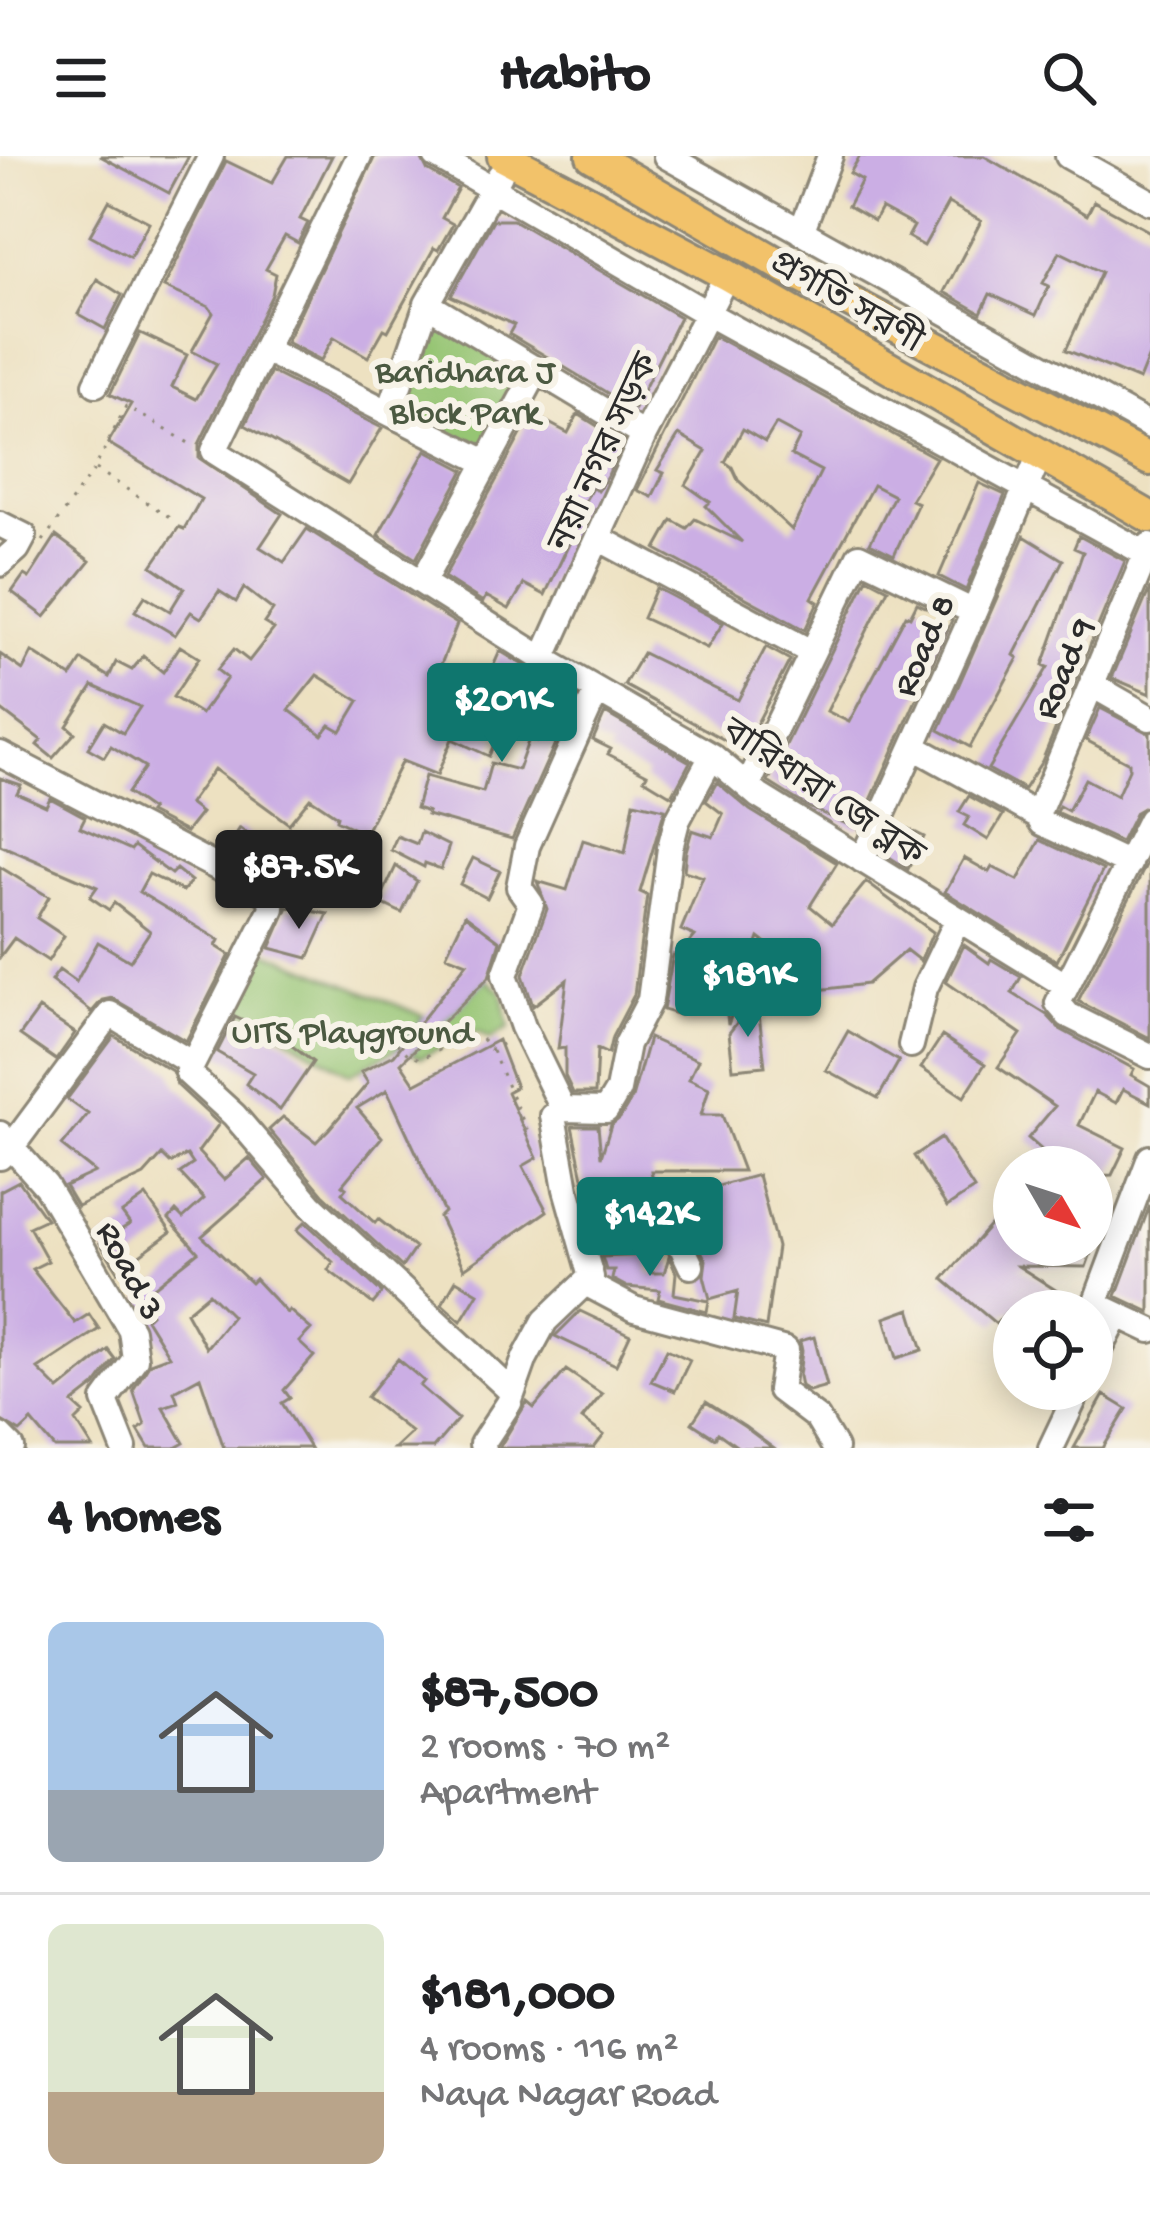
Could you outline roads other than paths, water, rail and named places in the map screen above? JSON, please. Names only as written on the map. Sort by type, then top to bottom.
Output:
[{"type":"main road","name":"প্রগতি সরণী","points":[[592,156],[791,271],[1150,460]]},
{"type":"main road","name":"প্রগতি সরণী","points":[[507,158],[727,275],[1150,517]]},
{"type":"main road","points":[[774,302],[791,271]]},
{"type":"street","points":[[96,384],[211,156]]},
{"type":"street","points":[[359,156],[265,350],[487,462]]},
{"type":"street","points":[[436,156],[708,314],[1149,552]]},
{"type":"street","points":[[666,156],[1150,426]]},
{"type":"street","points":[[802,232],[830,156]]},
{"type":"street","points":[[1068,156],[1150,202]]},
{"type":"street","points":[[390,411],[427,304],[507,158]]},
{"type":"street","name":"নয়া নগর সড়ক","points":[[543,659],[644,436],[727,275]]},
{"type":"street","points":[[427,304],[644,436]]},
{"type":"street","name":"বারিধারা জে ব্লক","points":[[265,350],[214,451],[543,659],[712,756],[748,785],[958,919],[1150,1056]]},
{"type":"street","points":[[422,581],[537,370]]},
{"type":"street","name":"Road 8","points":[[862,860],[1040,454]]},
{"type":"street","points":[[0,524],[24,536],[0,564]]},
{"type":"street","points":[[600,539],[811,652]]},
{"type":"street","name":"Road 9","points":[[1037,815],[1149,552]]},
{"type":"street","points":[[748,785],[859,556],[974,612]]},
{"type":"street","points":[[1094,686],[1150,718]]},
{"type":"street","points":[[483,1448],[544,1321],[586,1284],[591,1268],[566,1189],[558,1113],[505,975],[531,904],[519,887],[520,868],[551,787],[597,690]]},
{"type":"street","points":[[914,747],[1037,815],[1042,823],[1129,864]]},
{"type":"street","points":[[0,754],[270,895],[272,908],[188,1073],[234,1115],[311,1205],[512,1392]]},
{"type":"street","points":[[558,1113],[605,1111],[618,1090],[627,1044],[650,1000],[677,821],[712,756]]},
{"type":"street","points":[[1063,996],[1150,820]]},
{"type":"street","points":[[911,1045],[925,988],[958,919]]},
{"type":"street","points":[[4,1145],[110,1014],[191,1063]]},
{"type":"street","name":"Road 3","points":[[4,1145],[46,1186],[131,1330],[135,1359],[105,1400],[124,1448]]},
{"type":"street","points":[[1113,1291],[1140,1216],[1150,1158]]},
{"type":"street","points":[[582,1241],[671,1238],[682,1247],[691,1266]]},
{"type":"street","points":[[586,1284],[634,1309],[786,1350],[780,1390],[817,1418],[835,1448]]},
{"type":"street","points":[[1113,1313],[1150,1330]]},
{"type":"street","points":[[1051,1448],[1069,1410]]},
{"type":"street","points":[[0,1436],[12,1448]]},
{"type":"park label","name":"Baridhara J Block Park","points":[[465,388]]},
{"type":"park label","name":"UITS Playground","points":[[352,1029]]}]
